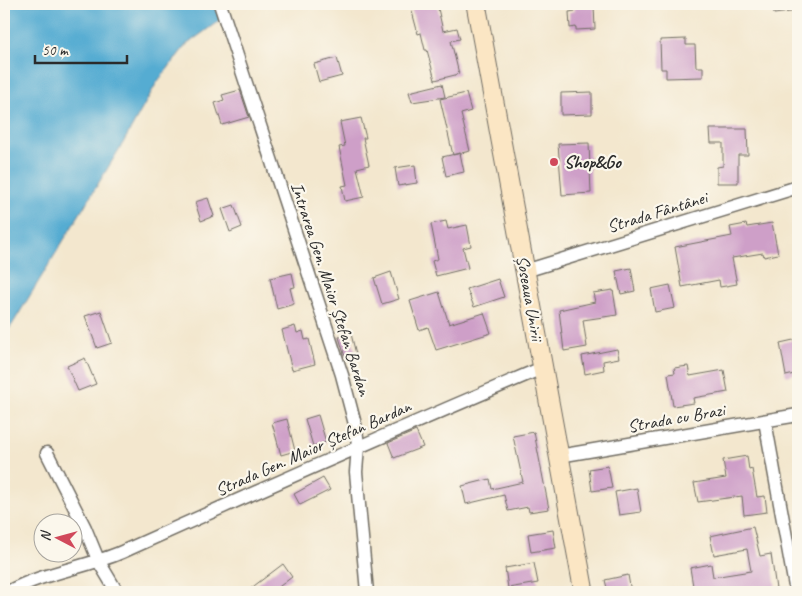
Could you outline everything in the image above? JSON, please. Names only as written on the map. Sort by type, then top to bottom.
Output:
[{"type":"main road","name":"Șoseaua Unirii","points":[[476,4],[584,592]]},
{"type":"street","name":"Intrarea Gen. Maior Ștefan Bardan","points":[[220,4],[342,374],[358,446],[356,472],[367,592]]},
{"type":"street","name":"Strada Fântânei","points":[[525,271],[798,187]]},
{"type":"street","name":"Strada Gen. Maior Ștefan Bardan","points":[[8,592],[41,577],[100,562],[358,446],[542,368]]},
{"type":"street","name":"Strada cu Brazi","points":[[559,456],[798,415]]},
{"type":"street","points":[[765,421],[796,592]]},
{"type":"street","points":[[47,453],[100,562],[117,592]]},
{"type":"water","points":[[4,4],[215,4],[220,20],[186,45],[156,84],[123,143],[12,325],[4,334]]},
{"type":"building","points":[[410,4],[437,4],[443,31],[457,28],[460,39],[451,41],[459,74],[435,80],[421,33],[418,34]]},
{"type":"building","points":[[773,4],[798,4],[798,11],[774,14]]},
{"type":"building","points":[[594,5],[595,29],[576,30],[576,27],[570,28],[569,12],[575,11],[574,6]]},
{"type":"building","points":[[686,39],[686,45],[695,45],[696,67],[703,67],[703,77],[666,78],[666,69],[661,69],[660,40]]},
{"type":"building","points":[[337,58],[342,76],[319,82],[314,64]]},
{"type":"building","points":[[442,84],[445,97],[412,102],[409,92]]},
{"type":"building","points":[[240,90],[249,117],[222,125],[215,103],[224,100],[222,95]]},
{"type":"building","points":[[592,92],[592,114],[561,115],[561,93]]},
{"type":"building","points":[[466,93],[471,111],[461,114],[470,151],[453,155],[440,99]]},
{"type":"building","points":[[361,118],[366,138],[363,138],[369,165],[357,168],[364,197],[345,201],[342,186],[347,185],[339,147],[345,146],[340,122]]},
{"type":"building","points":[[710,129],[747,129],[748,155],[738,155],[738,183],[717,183],[717,167],[723,166],[723,143],[711,143]]},
{"type":"building","points":[[589,143],[591,193],[562,195],[558,144]]},
{"type":"building","points":[[460,153],[464,172],[446,176],[442,157]]},
{"type":"building","points":[[415,165],[417,183],[398,186],[395,168]]},
{"type":"building","points":[[208,198],[214,216],[201,221],[195,202]]},
{"type":"building","points":[[234,205],[242,227],[230,232],[222,209]]},
{"type":"building","points":[[446,221],[448,229],[467,225],[471,246],[463,248],[468,268],[436,276],[432,261],[438,259],[431,224]]},
{"type":"building","points":[[772,223],[778,254],[764,257],[763,253],[732,258],[737,284],[720,287],[719,280],[682,287],[675,247],[732,236],[730,227],[746,224],[747,227]]},
{"type":"building","points":[[631,268],[635,291],[621,294],[616,271]]},
{"type":"building","points":[[391,272],[399,299],[382,304],[374,278]]},
{"type":"building","points":[[292,273],[295,287],[290,288],[294,304],[277,309],[270,278]]},
{"type":"building","points":[[498,279],[504,297],[474,307],[467,289]]},
{"type":"building","points":[[670,285],[675,308],[655,312],[651,289]]},
{"type":"building","points":[[613,290],[617,315],[583,320],[587,347],[564,351],[559,310],[595,302],[593,293]]},
{"type":"building","points":[[439,292],[449,324],[484,313],[491,333],[436,350],[428,327],[419,330],[410,301]]},
{"type":"building","points":[[101,311],[112,343],[97,348],[85,316]]},
{"type":"building","points":[[295,326],[297,333],[303,331],[305,340],[309,339],[315,364],[292,370],[282,330]]},
{"type":"building","points":[[351,334],[356,354],[345,357],[339,337]]},
{"type":"building","points":[[798,339],[798,373],[786,376],[780,343]]},
{"type":"building","points":[[617,349],[619,358],[603,361],[604,370],[585,374],[582,356]]},
{"type":"building","points":[[85,358],[96,384],[78,391],[67,366]]},
{"type":"building","points":[[688,366],[690,376],[724,370],[728,392],[693,398],[694,403],[673,406],[668,374],[675,373],[674,368]]},
{"type":"building","points":[[318,415],[326,442],[313,446],[305,419]]},
{"type":"building","points":[[287,419],[295,451],[281,455],[272,423]]},
{"type":"building","points":[[416,431],[423,447],[394,458],[388,443]]},
{"type":"building","points":[[534,432],[549,509],[529,512],[528,507],[508,511],[504,495],[466,504],[462,486],[490,479],[492,489],[523,482],[513,436]]},
{"type":"building","points":[[747,456],[749,470],[752,469],[757,497],[765,496],[767,512],[744,515],[742,496],[698,502],[694,483],[726,478],[723,460]]},
{"type":"building","points":[[608,466],[612,488],[592,491],[589,469]]},
{"type":"building","points":[[323,478],[330,490],[300,505],[294,494]]},
{"type":"building","points":[[637,488],[641,512],[619,515],[615,492]]},
{"type":"building","points":[[753,527],[760,556],[771,554],[776,589],[758,592],[694,592],[690,568],[711,564],[713,577],[751,571],[747,549],[714,555],[710,536]]},
{"type":"building","points":[[553,530],[556,548],[531,552],[528,534]]},
{"type":"building","points":[[534,563],[538,583],[508,588],[505,568]]},
{"type":"building","points":[[283,564],[292,577],[272,592],[246,592]]},
{"type":"building","points":[[628,575],[631,592],[608,592],[605,580]]},
{"type":"place","name":"Shop&Go","points":[[554,162]]}]
